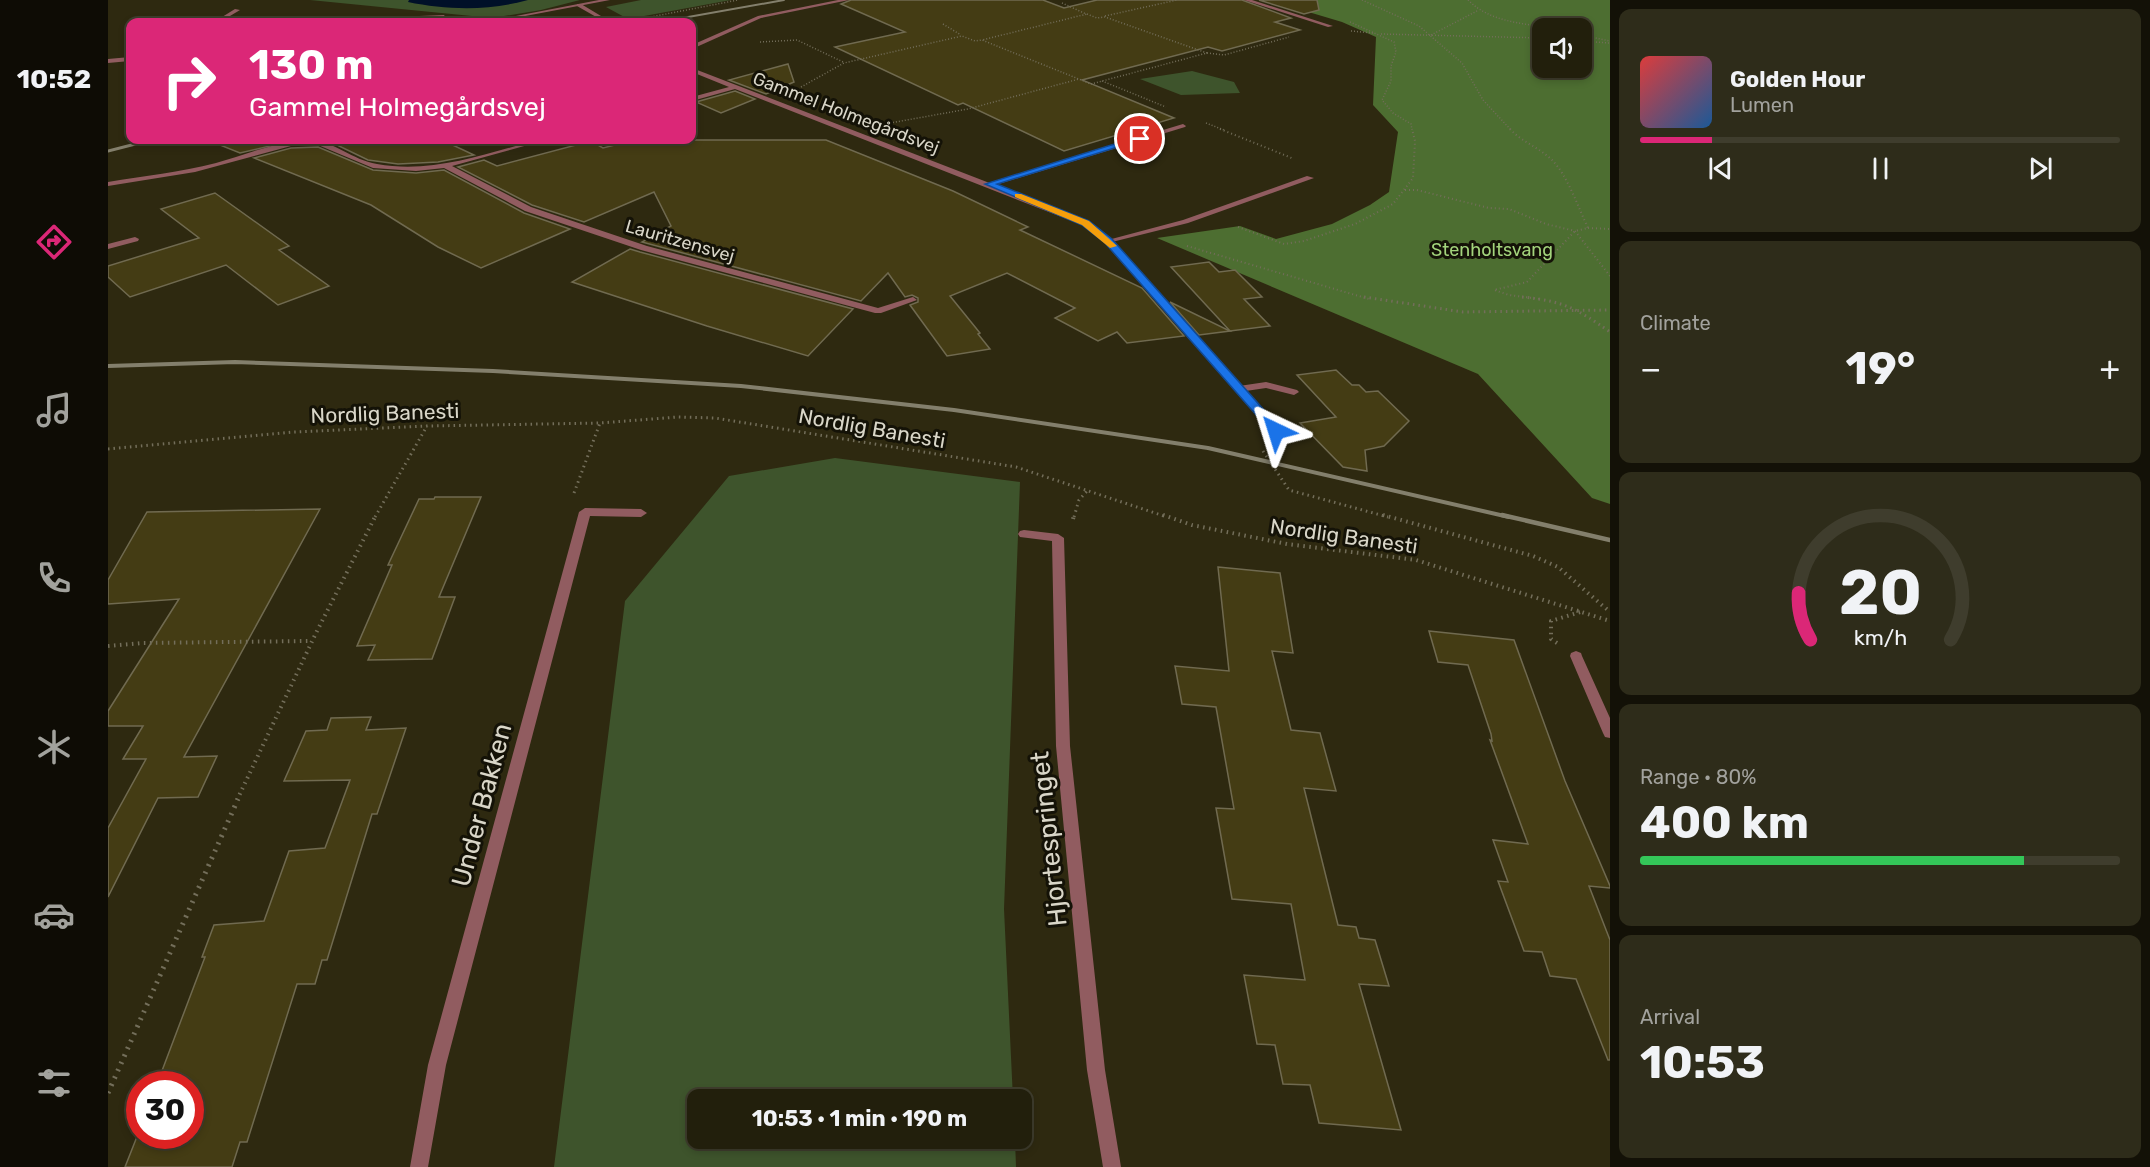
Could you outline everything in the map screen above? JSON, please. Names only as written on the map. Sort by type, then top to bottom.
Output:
[{"type":"street","points":[[510,18],[607,0]]},
{"type":"street","points":[[696,45],[760,17],[846,0]]},
{"type":"street","points":[[1247,0],[1330,26]]},
{"type":"street","points":[[579,6],[601,18]]},
{"type":"street","points":[[224,18],[237,10]]},
{"type":"street","points":[[419,18],[444,17]]},
{"type":"street","points":[[108,61],[126,59]]},
{"type":"street","name":"Gammel Holmegårdsvej","points":[[696,72],[1085,223],[1108,241],[1276,431]]},
{"type":"street","points":[[696,98],[735,87]]},
{"type":"street","points":[[989,184],[1183,126]]},
{"type":"street","points":[[108,184],[207,168],[293,145],[306,144]]},
{"type":"street","points":[[322,144],[370,165],[396,170],[421,170],[446,166],[528,144]]},
{"type":"street","name":"Lauritzensvej","points":[[446,166],[528,209],[644,248],[878,311],[913,300]]},
{"type":"street","points":[[1108,241],[1147,234],[1310,178]]},
{"type":"street","points":[[108,247],[135,239]]},
{"type":"street","points":[[1239,389],[1266,385],[1294,392]]},
{"type":"street","points":[[585,512],[641,513]]},
{"type":"street","name":"Under Bakken","points":[[419,1167],[436,1065],[585,512]]},
{"type":"street","points":[[1024,534],[1058,538]]},
{"type":"street","name":"Hjortespringet","points":[[1058,538],[1063,746],[1096,1071],[1112,1167]]},
{"type":"street","points":[[1576,656],[1610,733]]},
{"type":"path","points":[[644,18],[738,0]]},
{"type":"path","points":[[1062,3],[1097,18],[1177,0]]},
{"type":"path","points":[[1362,0],[1419,26],[1462,63],[1483,100],[1520,140],[1550,158],[1566,177],[1569,190],[1588,228]]},
{"type":"path","points":[[1468,0],[1477,11],[1532,24]]},
{"type":"path","points":[[1431,36],[1477,11]]},
{"type":"path","points":[[943,24],[975,41],[1087,14]]},
{"type":"path","points":[[1105,17],[1207,53],[1224,55],[1330,26],[1379,34],[1532,38]]},
{"type":"path","points":[[1206,215],[1284,244],[1304,241],[1355,224],[1393,204],[1405,190],[1413,178],[1415,141],[1410,124],[1393,113],[1382,100],[1391,81],[1391,66],[1396,52],[1394,42],[1344,19]]},
{"type":"path","points":[[773,101],[844,63],[962,36]]},
{"type":"path","points":[[1592,38],[1610,42]]},
{"type":"path","points":[[754,42],[797,40],[844,63]]},
{"type":"path","points":[[982,40],[1091,84],[1207,53]]},
{"type":"path","points":[[1592,41],[1610,42]]},
{"type":"path","points":[[847,130],[968,109],[1079,79]]},
{"type":"path","points":[[1102,81],[1167,107]]},
{"type":"path","points":[[1200,121],[1306,164],[1296,169],[1310,178]]},
{"type":"path","points":[[1405,190],[1416,190],[1489,208],[1509,209],[1546,224],[1575,231],[1588,228],[1610,229]]},
{"type":"path","points":[[1575,231],[1610,276]]},
{"type":"path","points":[[1575,231],[1527,282],[1494,290],[1507,296],[1556,301],[1579,311],[1610,332]]},
{"type":"path","points":[[1147,234],[1371,300],[1463,312],[1610,310]]},
{"type":"path","name":"Nordlig Banesti","points":[[108,449],[293,432],[428,426],[600,423],[678,417],[715,417],[1016,468],[1192,525],[1287,544],[1416,560],[1610,621]]},
{"type":"path","points":[[585,512],[574,492],[600,423]]},
{"type":"path","points":[[108,1093],[184,915],[310,641],[396,478],[428,426]]},
{"type":"path","points":[[1259,447],[1289,490],[1431,526],[1533,556],[1558,567],[1610,612]]},
{"type":"path","points":[[1058,538],[1072,524],[1079,500],[1088,490]]},
{"type":"path","points":[[1576,656],[1551,639],[1551,621],[1581,612]]},
{"type":"path","points":[[108,646],[143,643],[310,641]]},
{"type":"green space","points":[[310,0],[580,0],[541,10],[492,18]]},
{"type":"green space","points":[[641,0],[731,0],[633,18],[626,18],[606,7]]},
{"type":"green space","name":"Stenholtsvang","points":[[1268,0],[1610,0],[1610,504],[1592,498],[1478,374],[1157,238],[1240,226],[1276,239],[1332,224],[1370,205],[1389,192],[1398,132],[1373,105],[1376,37],[1342,22]]},
{"type":"green space","points":[[1192,71],[1234,82],[1240,93],[1181,95],[1140,79]]},
{"type":"green space","points":[[835,458],[1020,482],[1004,909],[1013,1089],[687,1089],[687,1149],[1015,1149],[1016,1167],[554,1167],[625,601],[729,476]]},
{"type":"water","points":[[409,0],[528,0],[483,8],[453,8],[423,5],[408,2]]},
{"type":"building","points":[[851,0],[1043,0],[1064,8],[1097,0],[1242,0],[1291,18],[1275,22],[1300,30],[1222,51],[1208,47],[1082,80],[1174,118],[1064,151],[963,103],[958,105],[835,47],[905,32],[841,4]]},
{"type":"building","points":[[1259,0],[1317,0],[1319,10],[1304,14]]},
{"type":"building","points":[[788,64],[794,82],[766,94],[729,80]]},
{"type":"building","points":[[735,91],[755,99],[721,113],[696,102]]},
{"type":"building","points":[[696,140],[826,140],[953,191],[1028,227],[1020,230],[1142,288],[1184,336],[1127,343],[1117,332],[1098,341],[1055,318],[1075,308],[1007,273],[950,296],[990,349],[947,356],[910,305],[918,302],[918,298],[912,295],[905,297],[888,273],[861,301],[642,242],[671,226],[654,192],[584,222],[532,205],[458,167],[484,160],[497,166],[580,144],[596,144],[603,148],[619,144],[696,144]]},
{"type":"building","points":[[218,144],[278,144],[240,153]]},
{"type":"building","points":[[335,144],[451,144],[474,155],[438,162],[398,164],[368,160]]},
{"type":"building","points":[[318,147],[373,170],[416,173],[444,170],[524,213],[570,229],[481,268],[438,247],[371,205],[254,158],[291,148]]},
{"type":"building","points":[[215,193],[289,246],[279,250],[329,286],[278,305],[226,265],[130,297],[108,277],[108,266],[199,238],[161,209]]},
{"type":"building","points":[[630,249],[853,309],[808,356],[572,282]]},
{"type":"building","points":[[1209,262],[1219,272],[1235,270],[1262,297],[1244,299],[1270,326],[1230,331],[1171,267]]},
{"type":"building","points":[[1170,302],[1230,331],[1199,335]]},
{"type":"building","points":[[1336,370],[1352,385],[1359,385],[1366,392],[1378,391],[1409,421],[1384,446],[1365,450],[1367,471],[1343,467],[1300,423],[1336,417],[1297,375]]},
{"type":"building","points":[[435,497],[481,497],[439,597],[455,597],[432,659],[368,660],[375,645],[357,646],[392,565],[388,565],[419,499],[434,499]]},
{"type":"building","points":[[320,509],[184,757],[217,756],[198,797],[158,798],[108,897],[108,828],[146,759],[123,759],[143,726],[108,726],[108,711],[179,599],[108,604],[108,580],[147,512]]},
{"type":"building","points":[[1218,567],[1280,573],[1293,653],[1272,651],[1291,730],[1320,733],[1336,791],[1304,788],[1338,925],[1356,927],[1359,938],[1375,940],[1389,986],[1359,984],[1401,1130],[1319,1123],[1310,1085],[1283,1084],[1275,1045],[1257,1044],[1244,975],[1305,980],[1291,904],[1232,899],[1216,808],[1234,809],[1216,707],[1182,704],[1175,666],[1229,671]]},
{"type":"building","points":[[1429,631],[1514,640],[1565,781],[1610,886],[1610,888],[1589,886],[1610,940],[1610,1060],[1608,1060],[1576,979],[1550,976],[1542,952],[1524,951],[1498,881],[1508,882],[1493,840],[1528,844],[1490,740],[1492,741],[1491,734],[1468,665],[1438,662]]},
{"type":"building","points":[[371,717],[366,730],[406,728],[377,814],[372,814],[327,960],[322,960],[315,984],[297,984],[247,1142],[240,1142],[232,1167],[125,1167],[132,1149],[204,1149],[204,1071],[162,1071],[205,957],[202,957],[214,925],[264,921],[289,851],[325,848],[350,780],[284,781],[306,731],[327,730],[331,718]]},
{"type":"railway","points":[[683,18],[784,0]]},
{"type":"railway","points":[[108,151],[135,144]]},
{"type":"railway","points":[[108,366],[235,362],[493,371],[741,386],[954,410],[1208,448],[1509,517]]},
{"type":"railway","points":[[1502,515],[1610,540]]},
{"type":"slow traffic","points":[[1018,196],[1085,223],[1113,246]]},
{"type":"route","points":[[1140,139],[989,184],[1085,223],[1108,241],[1276,431]]}]
